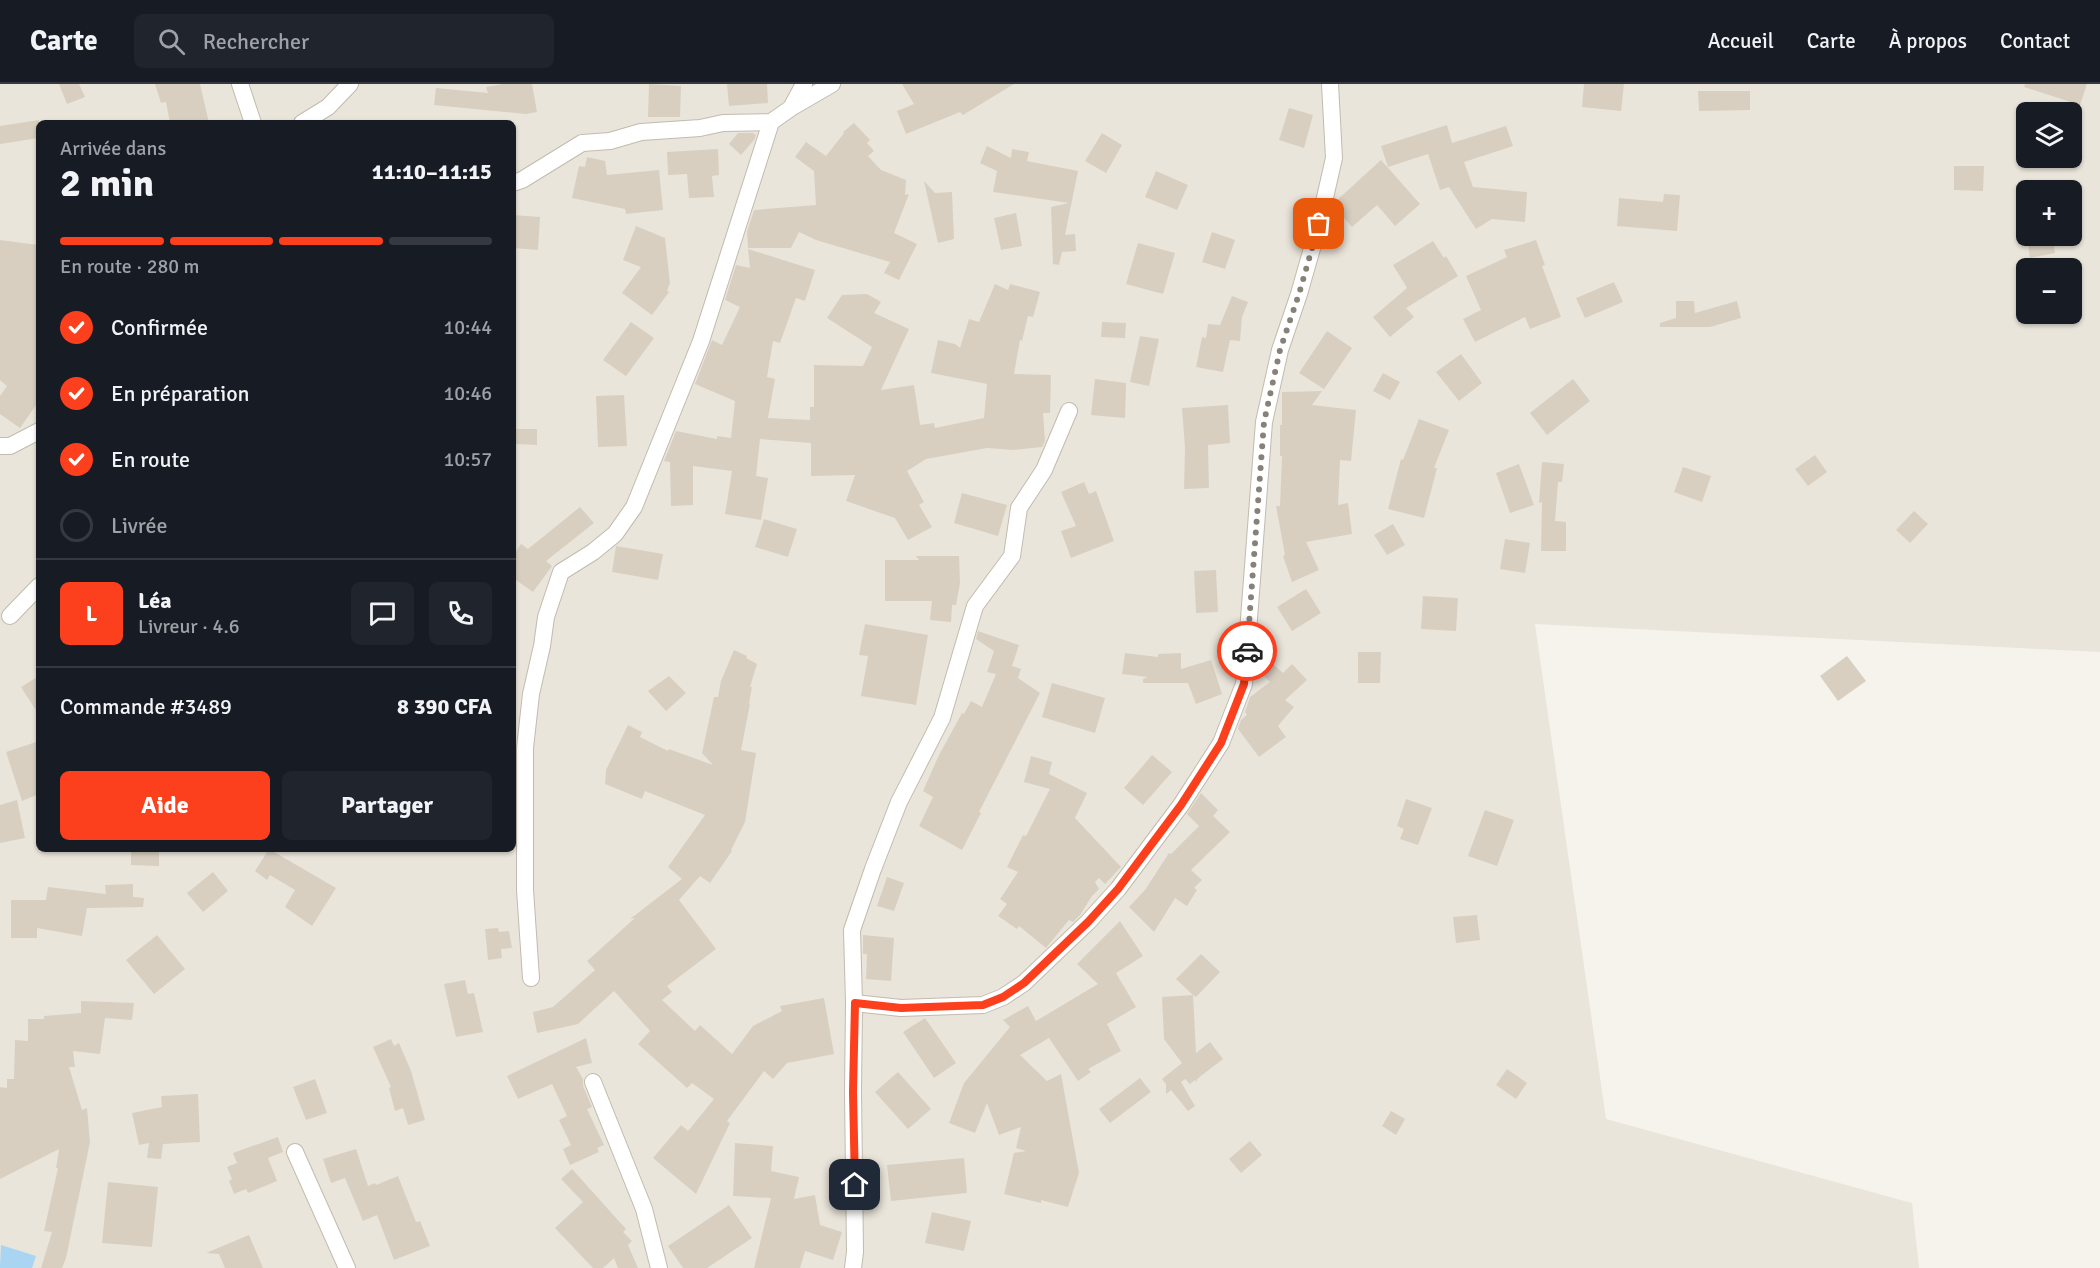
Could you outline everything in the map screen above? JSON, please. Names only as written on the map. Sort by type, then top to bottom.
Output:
[{"type":"street","points":[[240,84],[253,120]]},
{"type":"street","points":[[307,120],[328,107],[350,84]]},
{"type":"street","points":[[792,108],[804,84]]},
{"type":"street","points":[[516,182],[582,142],[610,141],[641,132],[700,128],[723,123],[771,122],[832,84]]},
{"type":"street","points":[[855,1003],[901,1008],[983,1005],[1003,997],[1024,983],[1088,922],[1118,889],[1181,805],[1221,743],[1244,684],[1264,422],[1280,350],[1319,224],[1334,158],[1330,84]]},
{"type":"street","points":[[531,978],[525,890],[525,748],[531,694],[546,618],[561,572],[593,552],[615,534],[634,507],[701,341],[771,122]]},
{"type":"street","points":[[853,1268],[855,1252],[853,1092],[855,1003],[852,930],[898,802],[942,718],[975,606],[1012,556],[1019,508],[1044,470],[1069,411]]},
{"type":"street","points":[[0,446],[10,446],[36,433]]},
{"type":"street","points":[[10,616],[36,589]]},
{"type":"street","points":[[593,1082],[644,1209],[659,1268]]},
{"type":"street","points":[[295,1152],[346,1268]]},
{"type":"shaded area","points":[[0,84],[2100,84],[2100,652],[1535,624],[1606,1119],[1912,1203],[1919,1268],[0,1268]]},
{"type":"water","points":[[1,1245],[36,1256],[32,1268],[0,1268]]},
{"type":"building","points":[[59,84],[79,84],[85,97],[67,104]]},
{"type":"building","points":[[155,84],[200,84],[208,120],[169,120],[166,102],[161,103]]},
{"type":"building","points":[[503,84],[532,84],[537,112],[526,114],[434,105],[436,88],[488,93],[486,87]]},
{"type":"building","points":[[649,84],[681,86],[680,117],[648,117]]},
{"type":"building","points":[[727,84],[767,84],[768,103],[729,106]]},
{"type":"building","points":[[902,84],[1014,84],[963,115],[960,112],[906,134],[897,111],[914,104]]},
{"type":"building","points":[[1584,84],[1624,84],[1621,111],[1582,107]]},
{"type":"building","points":[[2025,84],[2087,84],[2081,102],[2071,102],[2024,87]]},
{"type":"building","points":[[1698,91],[1750,91],[1750,110],[1699,111]]},
{"type":"building","points":[[1289,108],[1313,115],[1304,148],[1279,140]]},
{"type":"building","points":[[36,120],[36,138],[0,144],[0,126]]},
{"type":"building","points":[[854,123],[870,140],[867,143],[874,151],[868,156],[881,170],[906,180],[905,195],[909,194],[894,233],[917,244],[899,280],[884,273],[890,262],[816,240],[799,232],[791,248],[748,248],[747,232],[754,210],[816,205],[814,171],[795,157],[806,142],[826,156],[843,132]]},
{"type":"building","points":[[1447,125],[1452,143],[1506,126],[1513,146],[1464,162],[1473,187],[1527,192],[1525,222],[1492,219],[1476,229],[1449,187],[1440,190],[1428,154],[1388,167],[1381,146]]},
{"type":"building","points":[[738,133],[756,135],[741,155],[729,144]]},
{"type":"building","points":[[1102,133],[1122,145],[1106,173],[1085,161]]},
{"type":"building","points":[[987,146],[1011,158],[1012,149],[1029,152],[1027,161],[1078,171],[1065,235],[1075,234],[1076,251],[1062,252],[1059,265],[1053,264],[1051,207],[1069,203],[993,192],[997,171],[980,163]]},
{"type":"building","points":[[718,149],[719,175],[712,176],[714,197],[689,198],[687,174],[668,175],[667,152]]},
{"type":"building","points":[[587,157],[605,161],[607,175],[659,170],[663,210],[626,214],[625,209],[572,198],[579,166],[585,167]]},
{"type":"building","points":[[1381,160],[1420,204],[1395,226],[1377,205],[1352,227],[1334,206],[1335,202]]},
{"type":"building","points":[[1954,166],[1984,166],[1983,191],[1954,190]]},
{"type":"building","points":[[1156,171],[1188,185],[1177,210],[1145,197]]},
{"type":"building","points":[[924,181],[935,193],[952,192],[954,239],[938,243]]},
{"type":"building","points":[[1664,194],[1680,195],[1677,231],[1617,226],[1619,198],[1663,202]]},
{"type":"building","points":[[1016,213],[1022,246],[1001,250],[994,218]]},
{"type":"building","points":[[516,215],[540,217],[538,250],[516,248]]},
{"type":"building","points":[[636,226],[665,238],[670,283],[667,291],[669,292],[652,315],[622,293],[641,267],[623,260]]},
{"type":"building","points":[[1212,232],[1235,240],[1225,269],[1202,262]]},
{"type":"building","points":[[0,240],[36,245],[36,405],[20,428],[0,414],[0,396],[7,386],[0,380]]},
{"type":"building","points":[[1536,240],[1545,265],[1542,266],[1561,317],[1530,329],[1525,317],[1475,342],[1463,319],[1481,310],[1466,276],[1507,257],[1504,250]]},
{"type":"building","points":[[1433,241],[1444,258],[1446,256],[1458,276],[1406,308],[1414,317],[1390,337],[1373,317],[1407,288],[1393,265]]},
{"type":"building","points":[[1138,243],[1175,253],[1163,294],[1126,284]]},
{"type":"building","points":[[2028,246],[2054,246],[2055,253],[2030,258]]},
{"type":"building","points":[[748,249],[815,270],[805,301],[796,298],[780,343],[773,341],[767,377],[775,379],[768,418],[810,420],[810,407],[814,407],[814,365],[863,366],[872,347],[827,318],[842,295],[867,294],[881,302],[874,313],[909,329],[881,390],[914,385],[920,425],[934,423],[935,428],[984,418],[987,384],[931,373],[938,340],[955,344],[960,348],[969,319],[979,322],[995,284],[1008,290],[1010,284],[1040,292],[1033,317],[1028,316],[1022,341],[1020,340],[1014,374],[1051,375],[1050,413],[1043,413],[1045,441],[1042,447],[1013,450],[987,448],[926,459],[907,471],[924,502],[919,505],[932,527],[908,540],[895,518],[846,501],[855,475],[811,476],[811,443],[760,439],[756,476],[768,478],[761,520],[725,514],[732,471],[693,466],[693,505],[671,506],[670,462],[664,461],[676,431],[717,439],[717,436],[731,438],[735,401],[695,384],[712,340],[722,345],[740,307],[725,300],[736,265],[750,268]]},
{"type":"building","points":[[1614,282],[1623,302],[1585,318],[1576,298]]},
{"type":"building","points":[[1232,296],[1248,302],[1242,317],[1240,341],[1230,340],[1223,372],[1196,367],[1202,337],[1206,338],[1208,324],[1220,325]]},
{"type":"building","points":[[1676,301],[1694,301],[1695,313],[1737,301],[1741,318],[1710,327],[1660,327],[1660,323],[1676,318]]},
{"type":"building","points":[[631,322],[654,338],[626,376],[603,360]]},
{"type":"building","points":[[1102,322],[1126,323],[1125,338],[1101,337]]},
{"type":"building","points":[[1327,331],[1352,348],[1324,389],[1299,373]]},
{"type":"building","points":[[1140,336],[1159,339],[1149,386],[1130,382]]},
{"type":"building","points":[[1461,354],[1482,383],[1459,401],[1436,372]]},
{"type":"building","points":[[1383,373],[1400,382],[1390,400],[1373,391]]},
{"type":"building","points":[[1095,379],[1126,383],[1125,418],[1091,415]]},
{"type":"building","points":[[1573,379],[1590,401],[1547,435],[1530,413]]},
{"type":"building","points":[[1322,391],[1312,405],[1356,410],[1351,461],[1340,460],[1338,505],[1348,503],[1352,534],[1306,542],[1319,570],[1292,582],[1283,556],[1285,555],[1276,506],[1280,506],[1282,392]]},
{"type":"building","points":[[624,395],[627,446],[598,447],[596,396]]},
{"type":"building","points":[[1228,405],[1230,443],[1208,445],[1209,488],[1184,489],[1185,448],[1182,408]]},
{"type":"building","points":[[1419,419],[1449,430],[1434,468],[1437,468],[1424,518],[1388,509],[1401,459],[1403,460]]},
{"type":"building","points":[[516,429],[537,429],[537,445],[516,444]]},
{"type":"building","points":[[1815,455],[1827,472],[1808,486],[1795,469]]},
{"type":"building","points":[[1542,462],[1564,464],[1562,482],[1558,482],[1555,521],[1566,522],[1566,551],[1541,551],[1542,502],[1539,503]]},
{"type":"building","points":[[1519,464],[1534,505],[1510,513],[1496,473]]},
{"type":"building","points":[[1683,467],[1711,476],[1702,502],[1674,492]]},
{"type":"building","points":[[1084,482],[1089,494],[1096,491],[1114,541],[1071,558],[1061,531],[1076,526],[1061,492]]},
{"type":"building","points":[[962,493],[1007,505],[998,536],[954,523]]},
{"type":"building","points":[[580,507],[594,523],[546,561],[552,566],[533,592],[516,580],[516,552],[521,544],[528,549]]},
{"type":"building","points":[[1914,511],[1928,524],[1910,543],[1896,530]]},
{"type":"building","points":[[764,519],[797,529],[788,557],[755,547]]},
{"type":"building","points":[[1393,524],[1405,545],[1387,555],[1374,535]]},
{"type":"building","points":[[1505,539],[1530,543],[1525,573],[1500,569]]},
{"type":"building","points":[[616,546],[663,554],[658,580],[612,572]]},
{"type":"building","points":[[916,556],[959,556],[960,583],[956,605],[952,605],[951,622],[930,620],[932,601],[885,601],[885,560],[919,560]]},
{"type":"building","points":[[1216,570],[1218,612],[1196,613],[1194,571]]},
{"type":"building","points":[[1306,589],[1321,613],[1292,631],[1277,607]]},
{"type":"building","points":[[1423,596],[1458,598],[1456,631],[1421,629]]},
{"type":"building","points":[[865,624],[928,635],[916,705],[861,696],[868,656],[859,655]]},
{"type":"building","points":[[978,631],[1019,645],[1012,666],[1021,669],[1018,678],[1040,693],[962,850],[919,826],[933,797],[923,791],[939,755],[971,701],[982,707],[996,674],[987,672],[994,651],[976,639]]},
{"type":"building","points":[[734,650],[757,664],[750,687],[752,687],[750,704],[741,750],[756,753],[745,822],[732,851],[710,883],[700,876],[679,900],[716,949],[667,986],[672,992],[662,1000],[695,1031],[700,1025],[732,1054],[753,1026],[782,1011],[780,1006],[824,998],[834,1054],[787,1063],[773,1079],[764,1071],[727,1121],[730,1123],[696,1194],[653,1158],[681,1125],[688,1131],[714,1099],[692,1083],[687,1088],[638,1044],[650,1031],[614,991],[578,1024],[537,1033],[533,1012],[553,1007],[595,970],[587,961],[635,918],[630,919],[682,879],[668,867],[705,815],[645,791],[642,799],[605,784],[606,770],[628,725],[642,732],[640,737],[668,751],[669,749],[713,765],[702,753],[714,697],[718,697],[721,681]]},
{"type":"building","points":[[1358,652],[1381,652],[1380,683],[1358,683]]},
{"type":"building","points":[[1125,653],[1158,657],[1158,654],[1181,653],[1181,669],[1211,660],[1222,694],[1196,704],[1188,683],[1143,683],[1143,679],[1148,677],[1122,674]]},
{"type":"building","points":[[1847,656],[1866,681],[1838,701],[1820,676]]},
{"type":"building","points":[[1292,664],[1307,680],[1285,700],[1294,707],[1278,726],[1286,737],[1259,757],[1238,729],[1241,720],[1247,715],[1245,712],[1250,697],[1270,682],[1264,676],[1274,665],[1283,673]]},
{"type":"building","points":[[669,676],[686,693],[666,711],[648,691]]},
{"type":"building","points":[[36,678],[36,710],[21,687]]},
{"type":"building","points":[[1052,683],[1105,698],[1095,733],[1042,717]]},
{"type":"building","points":[[36,742],[36,795],[22,801],[6,752]]},
{"type":"building","points":[[1152,755],[1172,772],[1143,805],[1124,788]]},
{"type":"building","points":[[1031,756],[1052,762],[1049,774],[1087,793],[1075,818],[1121,867],[1105,884],[1099,878],[1095,882],[1099,889],[1080,915],[1073,922],[1069,920],[1046,948],[1019,926],[1017,929],[998,916],[1007,904],[1000,899],[1018,872],[1007,867],[1050,789],[1024,782]]},
{"type":"building","points":[[1201,793],[1218,810],[1213,816],[1230,832],[1191,870],[1202,880],[1194,888],[1197,890],[1187,906],[1175,898],[1154,932],[1129,907],[1145,890],[1169,853],[1171,854],[1199,826],[1187,814]]},
{"type":"building","points":[[1406,799],[1432,808],[1418,845],[1400,839],[1404,829],[1397,826]]},
{"type":"building","points":[[17,800],[25,838],[0,843],[0,805]]},
{"type":"building","points":[[1485,810],[1514,820],[1497,866],[1468,856]]},
{"type":"building","points":[[131,852],[159,852],[159,866],[131,865]]},
{"type":"building","points":[[267,852],[274,852],[336,888],[312,926],[285,907],[295,890],[270,875],[267,880],[255,871]]},
{"type":"building","points":[[213,872],[228,891],[203,912],[187,893]]},
{"type":"building","points":[[887,877],[904,883],[894,911],[877,906]]},
{"type":"building","points":[[133,884],[133,897],[144,898],[143,907],[87,908],[82,936],[37,928],[37,938],[11,938],[11,900],[46,900],[48,887],[106,894],[105,885]]},
{"type":"building","points":[[1477,915],[1480,940],[1456,943],[1453,917]]},
{"type":"building","points":[[1120,921],[1143,956],[1116,973],[1136,1007],[1107,1024],[1121,1051],[1088,1069],[1091,1072],[1078,1081],[1049,1038],[1020,1055],[1047,1081],[1061,1074],[1079,1173],[1068,1207],[1004,1194],[1014,1153],[1026,1151],[1016,1148],[1021,1127],[999,1135],[987,1103],[975,1133],[949,1123],[964,1083],[1010,1027],[1003,1020],[1028,1006],[1036,1021],[1098,984],[1077,964]]},
{"type":"building","points":[[498,928],[499,932],[509,931],[512,948],[501,949],[502,958],[488,960],[485,929]]},
{"type":"building","points":[[157,935],[185,969],[154,994],[126,960]]},
{"type":"building","points":[[863,935],[894,938],[891,981],[866,979],[867,954],[863,954]]},
{"type":"building","points":[[1201,954],[1220,972],[1196,997],[1176,979]]},
{"type":"building","points":[[465,980],[468,994],[474,993],[483,1032],[456,1037],[444,984]]},
{"type":"building","points":[[1193,995],[1196,1053],[1210,1042],[1223,1059],[1197,1079],[1197,1082],[1195,1080],[1190,1084],[1185,1079],[1181,1082],[1195,1106],[1188,1111],[1171,1090],[1166,1094],[1166,1084],[1162,1079],[1182,1063],[1164,1039],[1162,997]]},
{"type":"building","points":[[81,1001],[134,1003],[132,1020],[105,1018],[100,1054],[73,1051],[75,1067],[69,1067],[82,1110],[87,1108],[90,1142],[66,1258],[62,1268],[41,1268],[52,1232],[44,1231],[58,1168],[56,1168],[59,1149],[0,1179],[0,1087],[7,1088],[7,1079],[14,1079],[15,1040],[28,1041],[28,1019],[81,1013]]},
{"type":"building","points":[[925,1018],[956,1063],[934,1078],[903,1032]]},
{"type":"building","points":[[586,1038],[592,1063],[576,1067],[583,1079],[583,1086],[592,1107],[587,1109],[604,1145],[597,1148],[599,1152],[570,1165],[563,1149],[571,1145],[559,1120],[567,1116],[552,1084],[518,1099],[507,1076]]},
{"type":"building","points":[[391,1039],[394,1046],[399,1043],[411,1071],[425,1120],[408,1125],[403,1108],[395,1111],[389,1088],[391,1087],[373,1047]]},
{"type":"building","points":[[1507,1069],[1527,1083],[1516,1099],[1496,1085]]},
{"type":"building","points":[[898,1072],[931,1109],[908,1129],[875,1092]]},
{"type":"building","points":[[1140,1078],[1151,1092],[1110,1123],[1099,1109]]},
{"type":"building","points":[[315,1079],[327,1113],[306,1120],[293,1087]]},
{"type":"building","points":[[198,1094],[200,1142],[163,1144],[161,1159],[147,1158],[149,1143],[139,1145],[132,1113],[162,1107],[161,1096]]},
{"type":"building","points":[[1391,1111],[1405,1119],[1396,1135],[1382,1126]]},
{"type":"building","points":[[278,1137],[283,1152],[268,1158],[277,1181],[248,1193],[246,1189],[234,1194],[229,1181],[232,1179],[227,1167],[237,1163],[233,1153]]},
{"type":"building","points":[[1250,1141],[1262,1155],[1241,1173],[1229,1159]]},
{"type":"building","points":[[735,1143],[773,1146],[771,1171],[799,1177],[794,1199],[815,1195],[820,1225],[842,1232],[833,1260],[805,1251],[800,1268],[754,1268],[771,1198],[733,1196]]},
{"type":"building","points":[[356,1149],[368,1186],[398,1176],[416,1222],[420,1221],[430,1246],[394,1260],[377,1215],[363,1221],[345,1178],[331,1183],[323,1159]]},
{"type":"building","points":[[964,1158],[967,1193],[891,1201],[887,1165]]},
{"type":"building","points":[[572,1169],[626,1229],[623,1232],[632,1241],[628,1245],[638,1268],[618,1268],[614,1258],[603,1268],[593,1268],[555,1228],[583,1202],[561,1179]]},
{"type":"building","points":[[108,1182],[158,1187],[152,1247],[102,1243]]},
{"type":"building","points":[[729,1205],[752,1238],[707,1268],[683,1268],[668,1246]]},
{"type":"building","points":[[932,1212],[971,1221],[964,1251],[925,1243]]},
{"type":"building","points":[[249,1235],[263,1268],[225,1268],[219,1254],[206,1253]]},
{"type":"way so far","points":[[1247,651],[1256,556],[1264,422],[1280,350],[1319,224]]},
{"type":"route","points":[[855,1185],[853,1041],[855,1003],[901,1008],[983,1005],[1003,997],[1024,983],[1088,922],[1118,889],[1181,805],[1221,743],[1244,684],[1247,651]]}]
